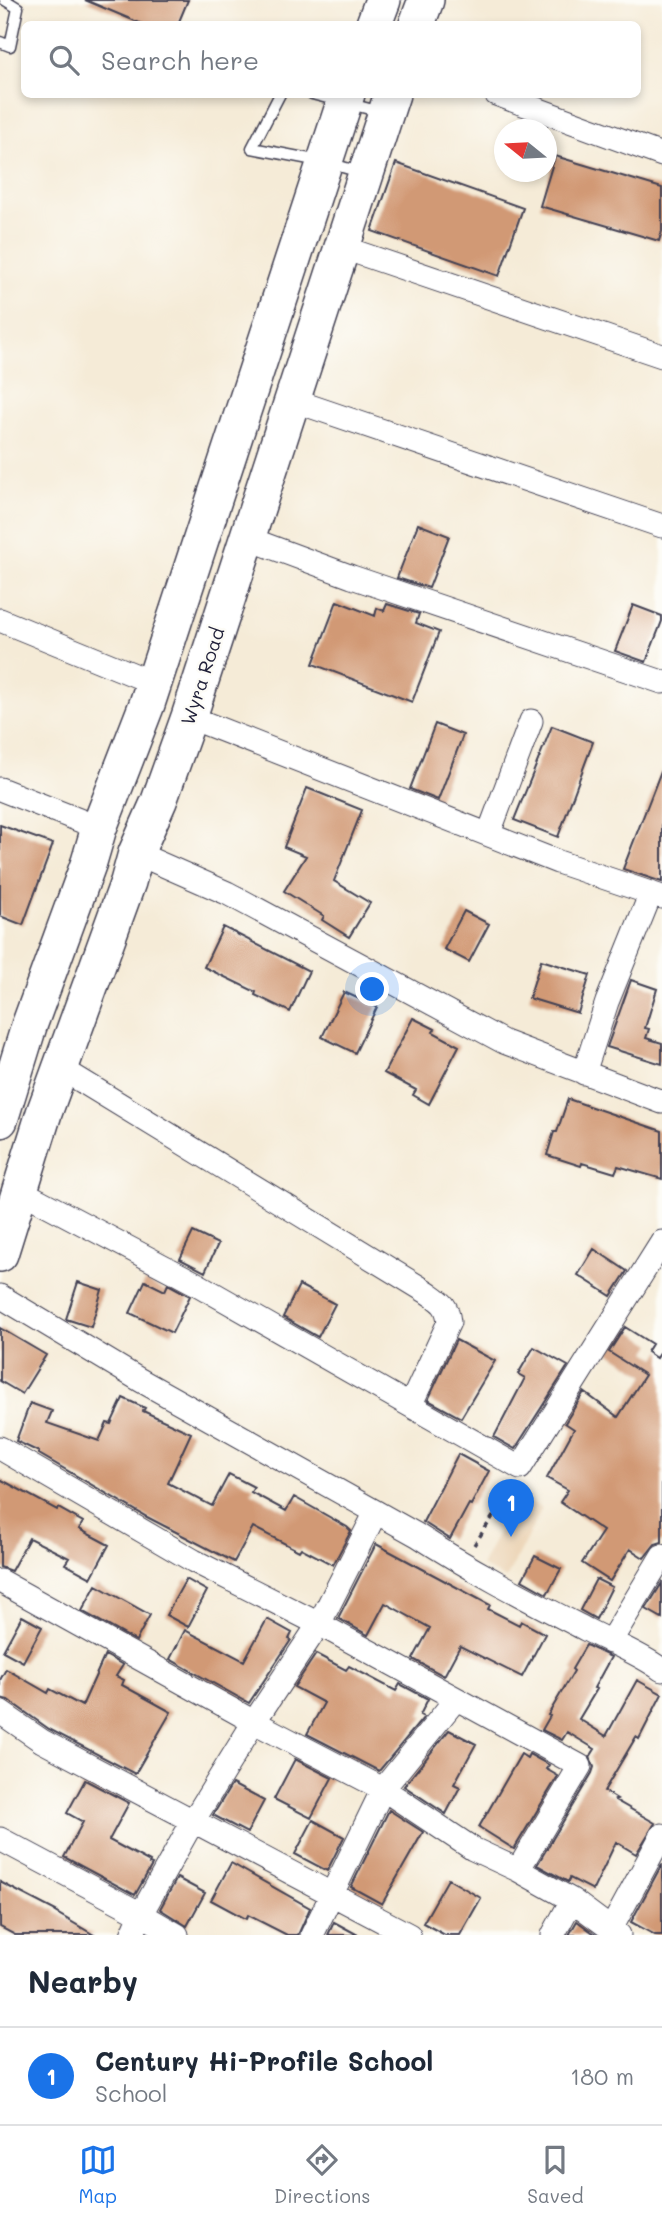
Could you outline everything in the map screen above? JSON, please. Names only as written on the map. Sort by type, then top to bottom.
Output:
[{"type":"main road","points":[[375,21],[383,0]]},
{"type":"main road","points":[[418,21],[426,0]]},
{"type":"main road","points":[[2,1100],[154,683],[325,162],[335,98]]},
{"type":"main road","name":"Wyra Road","points":[[0,1254],[44,1113],[62,1069],[136,853],[159,802],[189,717],[389,104]]},
{"type":"main road","points":[[116,784],[159,802]]},
{"type":"street","points":[[507,98],[662,155]]},
{"type":"street","points":[[341,247],[662,356]]},
{"type":"street","points":[[292,400],[662,526]]},
{"type":"street","points":[[247,538],[352,577],[662,682]]},
{"type":"street","points":[[0,621],[154,683]]},
{"type":"street","points":[[189,717],[558,862],[657,895],[607,1002],[583,1073]]},
{"type":"street","points":[[489,833],[531,722]]},
{"type":"street","points":[[0,789],[99,828]]},
{"type":"street","points":[[136,853],[227,892],[504,1042],[662,1102]]},
{"type":"street","points":[[62,1069],[443,1303],[449,1322],[411,1404]]},
{"type":"street","points":[[19,1190],[195,1283],[520,1468],[662,1242]]},
{"type":"street","points":[[0,1296],[139,1380],[417,1535],[461,1564],[610,1642],[644,1656],[662,1671]]},
{"type":"street","points":[[0,1448],[194,1562],[319,1624],[580,1766],[519,1870]]},
{"type":"street","points":[[132,1935],[141,1913],[193,1821],[319,1624],[376,1512]]},
{"type":"street","points":[[610,1642],[662,1556]]},
{"type":"street","points":[[0,1581],[254,1722],[383,1789],[473,1849],[519,1870],[572,1900],[615,1932],[662,1835]]},
{"type":"street","points":[[312,1935],[383,1789],[456,1699]]},
{"type":"street","points":[[0,1712],[42,1741],[409,1935]]},
{"type":"street","points":[[0,1839],[141,1913],[177,1935]]},
{"type":"street","points":[[553,1935],[572,1900]]},
{"type":"lane","points":[[0,42],[10,46],[18,8],[5,0]]},
{"type":"lane","points":[[278,98],[251,148],[325,162],[365,173]]},
{"type":"lane","points":[[343,98],[389,104]]},
{"type":"path","points":[[461,1564],[500,1506],[520,1468]]},
{"type":"shaded area","points":[[517,1495],[542,1508],[506,1579],[481,1566]]},
{"type":"building","points":[[85,0],[188,0],[179,21],[135,21]]},
{"type":"building","points":[[557,157],[662,188],[662,231],[659,241],[540,206],[547,182],[557,182]]},
{"type":"building","points":[[396,163],[523,208],[499,276],[372,231]]},
{"type":"building","points":[[418,524],[449,536],[429,588],[397,578]]},
{"type":"building","points":[[337,601],[375,616],[377,608],[384,611],[387,604],[419,614],[416,623],[439,632],[412,702],[313,664]]},
{"type":"building","points":[[633,605],[662,616],[646,662],[615,651]]},
{"type":"building","points":[[435,724],[463,735],[438,800],[410,789]]},
{"type":"building","points":[[552,726],[593,742],[558,837],[514,820]]},
{"type":"building","points":[[662,772],[662,882],[623,869]]},
{"type":"building","points":[[307,788],[362,810],[334,881],[370,903],[349,937],[322,920],[324,916],[284,891],[306,856],[284,847]]},
{"type":"building","points":[[0,825],[53,844],[23,925],[0,916]]},
{"type":"building","points":[[464,911],[489,924],[469,962],[444,949]]},
{"type":"building","points":[[223,927],[309,971],[290,1012],[204,967]]},
{"type":"building","points":[[541,960],[590,975],[578,1013],[529,998]]},
{"type":"building","points":[[631,980],[657,989],[645,1028],[649,1029],[646,1038],[662,1043],[662,1064],[607,1047]]},
{"type":"building","points":[[344,992],[377,1007],[355,1053],[322,1037]]},
{"type":"building","points":[[413,1018],[459,1046],[429,1104],[413,1095],[416,1090],[384,1073]]},
{"type":"building","points":[[568,1099],[662,1131],[662,1179],[618,1166],[615,1173],[582,1163],[581,1166],[547,1155]]},
{"type":"building","points":[[193,1232],[218,1244],[205,1272],[180,1259]]},
{"type":"building","points":[[594,1249],[627,1271],[611,1296],[578,1275]]},
{"type":"building","points":[[145,1281],[165,1291],[168,1284],[190,1296],[172,1333],[130,1313]]},
{"type":"building","points":[[78,1282],[102,1290],[91,1327],[66,1319]]},
{"type":"building","points":[[299,1285],[335,1304],[318,1337],[283,1317]]},
{"type":"building","points":[[625,1327],[652,1344],[647,1352],[656,1358],[662,1349],[662,1542],[655,1544],[644,1558],[630,1549],[610,1581],[582,1563],[603,1531],[560,1502],[568,1490],[547,1478],[574,1429],[565,1423],[584,1392],[618,1417],[645,1375],[609,1352]]},
{"type":"building","points":[[0,1328],[46,1355],[22,1394],[0,1381]]},
{"type":"building","points":[[456,1340],[495,1361],[461,1418],[428,1400]]},
{"type":"building","points":[[534,1347],[568,1366],[515,1449],[494,1437],[525,1378],[518,1374]]},
{"type":"building","points":[[123,1398],[145,1408],[143,1411],[191,1433],[168,1483],[212,1506],[229,1474],[254,1487],[251,1492],[286,1511],[294,1497],[351,1531],[333,1565],[253,1527],[234,1562],[147,1517],[16,1441],[30,1403],[52,1411],[47,1423],[99,1441],[107,1423],[111,1424]]},
{"type":"building","points":[[458,1454],[489,1471],[450,1539],[423,1522]]},
{"type":"building","points":[[0,1479],[83,1522],[79,1529],[109,1545],[91,1578],[65,1564],[69,1558],[29,1538],[11,1571],[0,1567]]},
{"type":"building","points":[[376,1544],[490,1605],[488,1609],[519,1625],[521,1621],[545,1634],[522,1677],[460,1646],[444,1676],[413,1659],[430,1628],[385,1603],[368,1635],[338,1618]]},
{"type":"building","points":[[535,1556],[561,1569],[547,1594],[522,1580]]},
{"type":"building","points":[[186,1579],[207,1591],[188,1627],[166,1615]]},
{"type":"building","points":[[596,1579],[612,1587],[596,1619],[580,1610]]},
{"type":"building","points":[[662,1583],[662,1618],[646,1609]]},
{"type":"building","points":[[96,1585],[150,1615],[136,1641],[82,1611]]},
{"type":"building","points":[[22,1616],[42,1627],[23,1662],[3,1651]]},
{"type":"building","points":[[267,1619],[292,1633],[289,1639],[291,1640],[249,1703],[170,1659],[185,1630],[244,1661]]},
{"type":"building","points":[[586,1645],[611,1657],[594,1688],[597,1689],[579,1719],[606,1736],[637,1680],[662,1694],[639,1739],[636,1737],[604,1791],[655,1823],[636,1854],[616,1842],[593,1890],[570,1878],[568,1882],[537,1865],[594,1767],[590,1757],[595,1749],[567,1732],[562,1740],[542,1730]]},
{"type":"building","points":[[316,1654],[346,1670],[349,1666],[396,1691],[400,1684],[428,1699],[420,1715],[424,1717],[379,1771],[307,1734],[324,1703],[294,1687]]},
{"type":"building","points":[[105,1655],[123,1665],[116,1676],[124,1680],[122,1685],[171,1712],[135,1774],[49,1729],[8,1700],[0,1698],[0,1680],[6,1669],[48,1693],[50,1689],[82,1706]]},
{"type":"building","points":[[449,1730],[476,1744],[454,1784],[460,1787],[446,1814],[404,1786]]},
{"type":"building","points":[[521,1754],[527,1758],[529,1754],[549,1765],[546,1769],[558,1776],[514,1849],[479,1827]]},
{"type":"building","points":[[295,1759],[332,1778],[311,1818],[274,1799]]},
{"type":"building","points":[[85,1780],[129,1803],[109,1840],[152,1865],[135,1895],[64,1857],[83,1822],[67,1813]]},
{"type":"building","points":[[232,1784],[264,1801],[247,1833],[213,1815]]},
{"type":"building","points":[[389,1810],[423,1832],[382,1904],[351,1887]]},
{"type":"building","points":[[313,1820],[344,1837],[327,1871],[295,1854]]},
{"type":"building","points":[[231,1863],[310,1908],[298,1935],[287,1935],[248,1915],[246,1919],[211,1900]]},
{"type":"building","points":[[662,1864],[662,1935],[655,1935],[631,1922]]},
{"type":"building","points":[[177,1878],[205,1893],[187,1926],[160,1909]]},
{"type":"building","points":[[448,1879],[481,1898],[460,1935],[445,1935],[423,1923]]},
{"type":"building","points":[[0,1882],[56,1911],[94,1935],[15,1935],[0,1927]]},
{"type":"building","points":[[577,1921],[596,1935],[569,1935]]},
{"type":"building","points":[[334,1922],[358,1935],[328,1935]]},
{"type":"place","name":"Century Hi-Profile School","points":[[511,1537]]}]
